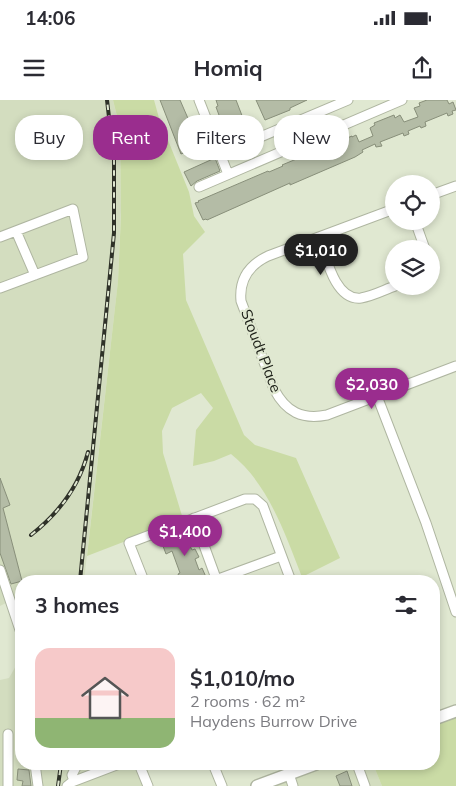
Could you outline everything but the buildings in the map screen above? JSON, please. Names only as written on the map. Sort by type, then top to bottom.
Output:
[{"type":"main road","points":[[440,717],[456,711]]},
{"type":"main road","points":[[257,786],[274,783],[289,770]]},
{"type":"street","points":[[199,100],[205,115]]},
{"type":"street","points":[[264,135],[348,100]]},
{"type":"street","points":[[199,186],[402,100]]},
{"type":"street","points":[[222,160],[228,174]]},
{"type":"street","points":[[440,192],[456,186]]},
{"type":"street","points":[[0,237],[73,209],[83,257],[0,288]]},
{"type":"street","name":"Stoudt Place","points":[[377,396],[318,417],[298,414],[288,408],[280,400],[274,389],[241,301],[241,286],[246,274],[261,259],[385,212]]},
{"type":"street","points":[[16,231],[35,275]]},
{"type":"street","points":[[319,237],[338,286],[348,296],[363,298],[385,290]]},
{"type":"street","points":[[456,366],[377,396],[426,524],[456,612]]},
{"type":"street","points":[[142,575],[129,543],[245,499],[254,498],[263,506],[289,575]]},
{"type":"street","points":[[194,518],[214,575]]},
{"type":"street","points":[[232,575],[281,556]]},
{"type":"street","points":[[0,570],[15,615]]},
{"type":"street","points":[[8,734],[8,786]]},
{"type":"street","points":[[36,770],[38,786]]},
{"type":"street","points":[[70,784],[74,770]]},
{"type":"street","points":[[70,784],[105,770]]},
{"type":"street","points":[[141,770],[144,785]]},
{"type":"street","points":[[215,770],[222,786]]},
{"type":"street","points":[[289,770],[293,786]]},
{"type":"street","points":[[359,770],[365,786]]},
{"type":"shaded area","points":[[0,100],[113,100],[117,115],[93,115],[93,160],[120,160],[121,210],[118,281],[85,575],[15,575],[15,627],[6,603],[0,606]]},
{"type":"shaded area","points":[[15,668],[15,770],[144,770],[151,786],[0,786],[0,680],[9,678]]},
{"type":"shaded area","points":[[313,770],[375,770],[382,786],[270,786]]},
{"type":"green space","points":[[113,100],[154,100],[158,115],[117,115]]},
{"type":"green space","points":[[168,140],[189,192],[194,216],[205,232],[183,254],[186,300],[244,435],[255,445],[296,458],[340,558],[306,575],[301,575],[274,510],[255,479],[244,466],[231,454],[214,461],[193,466],[196,430],[213,408],[201,393],[172,408],[162,431],[163,453],[183,519],[87,556],[118,281],[121,215],[120,160],[168,160]]},
{"type":"green space","points":[[456,716],[456,786],[382,786],[375,770],[440,770],[440,723]]},
{"type":"railway","points":[[81,575],[114,233],[114,160],[107,100]]},
{"type":"railway","points":[[31,535],[50,518],[67,498],[79,477],[88,452]]},
{"type":"railway","points":[[58,786],[60,770]]}]
